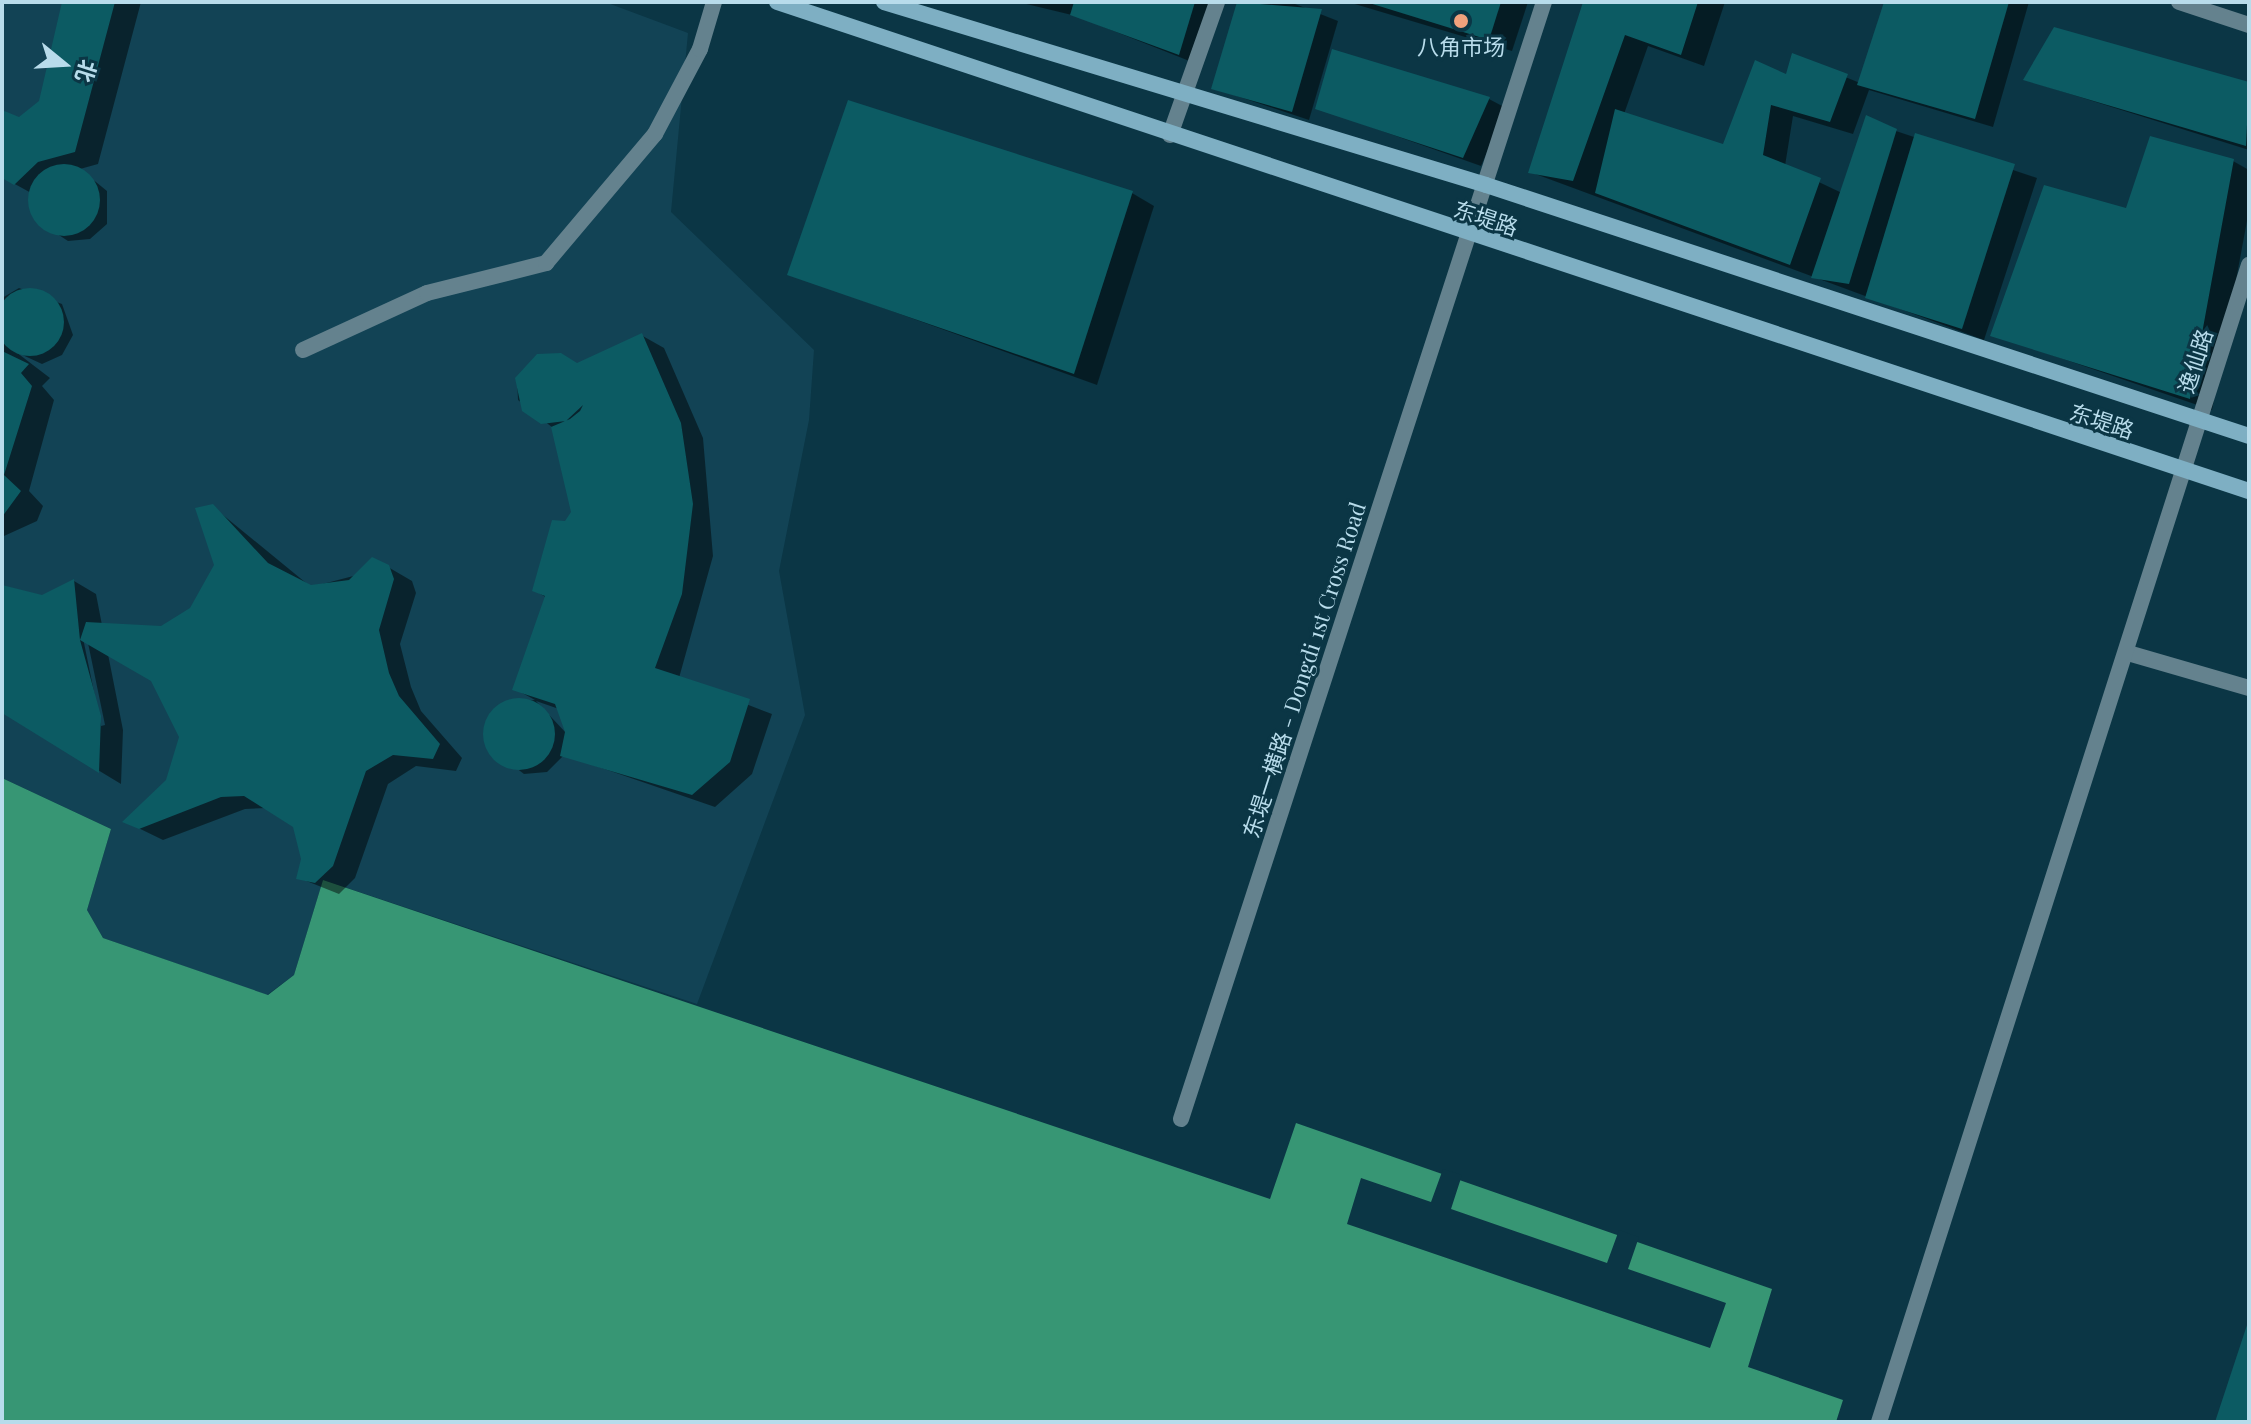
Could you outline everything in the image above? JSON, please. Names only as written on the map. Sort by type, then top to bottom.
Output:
[{"type":"main road","name":"东堤路","points":[[777,2],[1469,235],[2249,491]]},
{"type":"main road","name":"东堤路","points":[[890,4],[1486,185],[2249,436]]},
{"type":"street","points":[[303,350],[427,293],[546,263],[655,134],[700,49],[714,2]]},
{"type":"street","points":[[1170,135],[1217,2]]},
{"type":"street","name":"东堤一横路 - Dongdi 1st Cross Road","points":[[1181,1119],[1544,2]]},
{"type":"street","points":[[2179,2],[2249,25]]},
{"type":"street","name":"逸仙路","points":[[1879,1422],[2128,653],[2249,265]]},
{"type":"street","points":[[2128,653],[2249,688]]},
{"type":"shaded area","points":[[2,2],[605,2],[688,33],[671,212],[814,350],[809,420],[779,571],[805,715],[697,1004],[323,880],[294,975],[267,995],[103,938],[87,910],[111,829],[2,778]]},
{"type":"shaded area","points":[[2,778],[111,829],[87,910],[103,938],[268,995],[294,975],[323,880],[1270,1199],[1296,1123],[1772,1289],[1748,1367],[1843,1400],[1836,1422],[2,1422]]},
{"type":"pier","points":[[1443,1169],[1462,1175],[1451,1209],[1607,1263],[1619,1230],[1639,1237],[1628,1269],[1726,1303],[1710,1348],[1347,1224],[1361,1178],[1431,1202]]},
{"type":"building","points":[[62,2],[115,2],[75,152],[38,162],[14,185],[2,178],[2,110],[19,117],[39,101]]},
{"type":"building","points":[[1074,2],[1195,2],[1179,55],[1070,15]]},
{"type":"building","points":[[1237,2],[1322,9],[1292,112],[1211,89]]},
{"type":"building","name":"八角市场","points":[[1366,2],[1501,2],[1489,40]]},
{"type":"building","points":[[1583,2],[1698,2],[1681,55],[1625,35],[1573,181],[1528,173]]},
{"type":"building","points":[[1884,2],[2009,2],[1975,119],[1857,85]]},
{"type":"building","points":[[2054,27],[2249,82],[2246,146],[2023,80]]},
{"type":"building","points":[[1332,49],[1490,97],[1463,158],[1315,109]]},
{"type":"building","points":[[1792,53],[1848,74],[1830,122],[1771,105],[1763,155],[1821,178],[1790,265],[1595,193],[1615,109],[1723,144],[1755,60],[1786,74]]},
{"type":"building","points":[[848,100],[1133,191],[1074,374],[787,275]]},
{"type":"building","points":[[1866,115],[1897,129],[1849,284],[1811,278]]},
{"type":"building","points":[[1915,133],[2015,164],[1962,329],[1865,298]]},
{"type":"building","points":[[2150,136],[2234,159],[2190,399],[1990,336],[2044,185],[2126,208]]},
{"type":"building","points":[[57,164],[71,164],[90,174],[100,193],[100,207],[90,226],[71,236],[57,236],[38,226],[28,207],[28,193],[38,174]]},
{"type":"building","points":[[37,288],[58,303],[64,322],[62,335],[54,346],[37,356],[23,356],[6,346],[-2,335],[-4,315],[6,298],[17,290]]},
{"type":"building","points":[[642,333],[681,423],[693,504],[682,594],[655,668],[750,699],[730,762],[692,795],[560,756],[565,732],[555,704],[512,690],[545,596],[532,591],[552,520],[565,521],[571,512],[551,427],[565,421],[541,424],[522,411],[515,378],[537,354],[561,353],[577,363]]},
{"type":"building","points":[[2,351],[29,364],[21,373],[32,386],[4,475],[21,491],[2,517]]},
{"type":"building","points":[[213,504],[268,563],[311,585],[349,580],[372,557],[389,565],[394,579],[379,630],[389,673],[399,696],[440,744],[433,759],[393,755],[366,771],[333,866],[315,883],[296,879],[301,859],[293,827],[244,796],[221,797],[139,829],[122,822],[166,780],[179,737],[151,681],[80,640],[86,622],[161,626],[190,608],[214,565],[195,508]]},
{"type":"building","points":[[74,579],[80,640],[101,716],[99,773],[2,713],[2,585],[42,595]]},
{"type":"building","points":[[526,698],[545,708],[553,720],[553,748],[545,760],[533,768],[512,770],[493,760],[485,748],[483,727],[493,708],[505,700]]},
{"type":"building","points":[[2248,1322],[2249,1422],[2215,1422]]},
{"type":"place","name":"八角市场","points":[[1461,21]]}]
